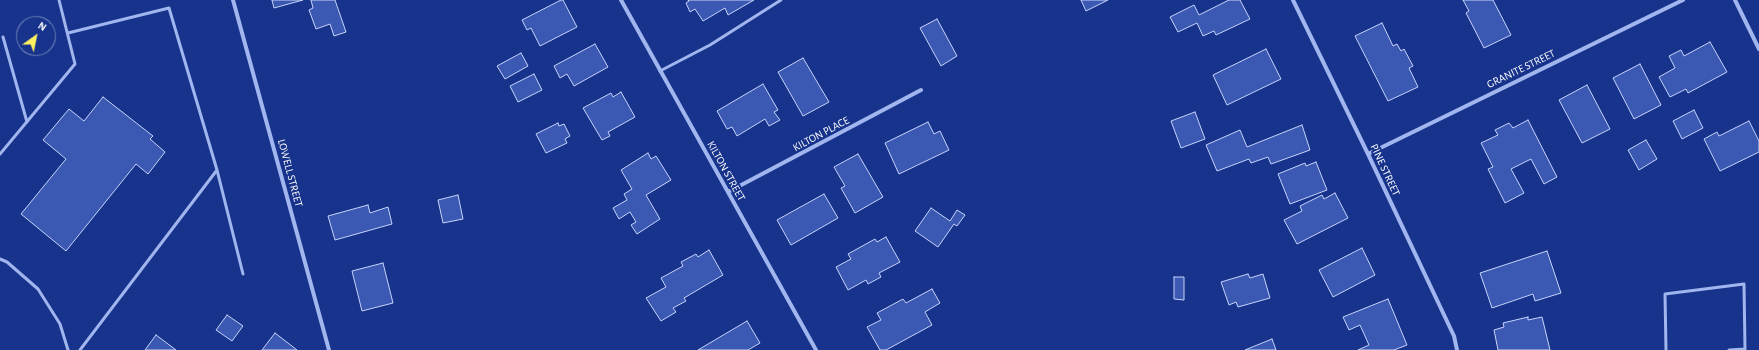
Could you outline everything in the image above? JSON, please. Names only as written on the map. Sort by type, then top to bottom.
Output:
[{"type":"street","name":"LOWELL STREET","points":[[233,0],[329,350]]},
{"type":"street","name":"KILTON STREET","points":[[621,0],[816,350]]},
{"type":"street","name":"PINE STREET","points":[[1292,0],[1368,154],[1454,336],[1457,350]]},
{"type":"street","name":"GRANITE STREET","points":[[1368,154],[1683,0]]},
{"type":"street","points":[[1735,0],[1759,49]]},
{"type":"street","name":"KILTON PLACE","points":[[728,192],[922,90]]},
{"type":"lane","points":[[0,154],[75,64],[59,0]]},
{"type":"lane","points":[[660,71],[710,45],[781,0]]},
{"type":"lane","points":[[68,33],[169,8],[217,170],[243,274]]},
{"type":"lane","points":[[3,37],[26,122]]},
{"type":"lane","points":[[80,350],[217,170]]},
{"type":"lane","points":[[0,259],[7,262],[38,290],[60,324],[68,350]]},
{"type":"lane","points":[[1666,350],[1665,294],[1744,284],[1745,349],[1729,350]]},
{"type":"building","points":[[272,0],[303,0],[274,8]]},
{"type":"building","points":[[311,0],[335,0],[346,32],[334,36],[330,24],[316,29],[309,10],[313,8]]},
{"type":"building","points":[[563,0],[577,27],[540,46],[531,28],[527,30],[522,20]]},
{"type":"building","points":[[688,0],[754,0],[728,15],[725,8],[703,21],[695,9],[690,12],[686,3],[689,1]]},
{"type":"building","points":[[1081,0],[1108,0],[1086,11]]},
{"type":"building","points":[[1229,0],[1240,0],[1250,19],[1216,35],[1214,31],[1203,36],[1197,23],[1178,32],[1170,17],[1194,5],[1199,15]]},
{"type":"building","points":[[1463,0],[1493,0],[1511,35],[1484,48],[1466,13],[1469,11]]},
{"type":"building","points":[[937,19],[957,56],[941,66],[920,28]]},
{"type":"building","points":[[1382,23],[1393,46],[1397,44],[1401,51],[1404,49],[1413,66],[1409,68],[1418,87],[1388,101],[1355,36]]},
{"type":"building","points":[[1710,42],[1727,72],[1688,93],[1686,89],[1670,97],[1659,77],[1675,68],[1669,56],[1681,50],[1684,56]]},
{"type":"building","points":[[595,44],[608,67],[574,86],[567,74],[560,78],[554,66]]},
{"type":"building","points":[[1266,49],[1281,79],[1227,105],[1213,75]]},
{"type":"building","points":[[521,53],[528,66],[505,79],[497,66]]},
{"type":"building","points":[[803,58],[829,102],[803,116],[778,72]]},
{"type":"building","points":[[1640,64],[1661,105],[1634,119],[1613,78]]},
{"type":"building","points":[[534,74],[542,90],[518,102],[510,86]]},
{"type":"building","points":[[763,84],[778,110],[774,112],[780,120],[769,126],[765,119],[737,136],[732,127],[727,129],[717,111]]},
{"type":"building","points":[[1587,85],[1610,129],[1582,143],[1559,100]]},
{"type":"building","points":[[621,92],[635,117],[608,132],[610,136],[602,140],[583,108],[611,93],[613,97]]},
{"type":"building","points":[[103,97],[153,136],[150,139],[165,152],[148,174],[136,164],[66,251],[21,214],[66,159],[43,140],[69,109],[84,121]]},
{"type":"building","points":[[1694,110],[1703,128],[1682,139],[1673,121]]},
{"type":"building","points":[[1195,112],[1205,139],[1181,148],[1171,121]]},
{"type":"building","points":[[1528,120],[1557,177],[1544,184],[1531,159],[1511,169],[1524,193],[1505,203],[1488,169],[1493,167],[1481,143],[1498,135],[1495,130],[1509,123],[1513,128]]},
{"type":"building","points":[[1749,121],[1759,141],[1759,152],[1720,171],[1704,139],[1717,132],[1719,136]]},
{"type":"building","points":[[928,122],[934,134],[940,131],[949,150],[899,174],[885,143]]},
{"type":"building","points":[[558,123],[559,126],[564,124],[570,136],[565,139],[567,143],[546,153],[536,134]]},
{"type":"building","points":[[1302,125],[1310,150],[1271,164],[1268,157],[1251,163],[1249,159],[1217,171],[1206,145],[1240,130],[1247,147]]},
{"type":"building","points":[[1646,140],[1657,159],[1639,170],[1628,150]]},
{"type":"building","points":[[648,153],[651,159],[656,156],[671,180],[646,195],[660,219],[637,234],[631,225],[636,222],[630,212],[619,219],[613,208],[627,200],[624,194],[632,189],[621,170]]},
{"type":"building","points":[[858,154],[883,197],[855,213],[841,188],[845,186],[834,167]]},
{"type":"building","points":[[1316,162],[1327,190],[1290,204],[1278,174],[1305,163],[1306,166]]},
{"type":"building","points":[[1335,193],[1348,218],[1297,244],[1284,220],[1302,211],[1300,206],[1322,195],[1324,199]]},
{"type":"building","points":[[824,194],[838,218],[791,245],[777,220]]},
{"type":"building","points":[[458,195],[463,219],[443,223],[438,200]]},
{"type":"building","points":[[368,205],[370,213],[388,207],[392,224],[335,240],[328,216]]},
{"type":"building","points":[[931,208],[950,221],[957,210],[965,215],[957,226],[954,224],[938,247],[915,231]]},
{"type":"building","points":[[886,237],[900,262],[879,273],[881,277],[868,284],[866,280],[848,290],[836,267],[851,259],[848,254],[875,239],[877,242]]},
{"type":"building","points":[[1362,248],[1375,275],[1333,297],[1319,270]]},
{"type":"building","points":[[709,250],[723,275],[684,298],[686,301],[673,308],[676,312],[661,321],[646,298],[666,287],[661,278],[683,266],[681,262],[696,254],[698,257]]},
{"type":"building","points":[[1547,251],[1561,293],[1535,301],[1533,294],[1492,308],[1480,273]]},
{"type":"building","points":[[383,263],[393,303],[362,311],[352,271]]},
{"type":"building","points":[[1248,274],[1250,278],[1263,274],[1270,298],[1238,307],[1236,302],[1229,305],[1221,282]]},
{"type":"building","points":[[1174,277],[1184,277],[1184,300],[1174,299]]},
{"type":"building","points":[[932,289],[940,303],[925,312],[932,325],[886,350],[880,350],[867,327],[881,320],[877,313],[903,299],[906,303]]},
{"type":"building","points":[[1388,299],[1407,345],[1394,350],[1358,350],[1369,345],[1360,325],[1349,330],[1343,317]]},
{"type":"building","points":[[227,315],[243,326],[232,341],[216,330]]},
{"type":"building","points":[[1528,317],[1528,320],[1542,317],[1550,350],[1498,350],[1494,330],[1504,327],[1503,323]]},
{"type":"building","points":[[747,321],[760,343],[748,350],[698,350]]},
{"type":"building","points":[[275,333],[297,350],[262,350]]},
{"type":"building","points":[[156,335],[176,350],[145,350]]},
{"type":"building","points":[[1272,339],[1276,350],[1245,350]]}]
